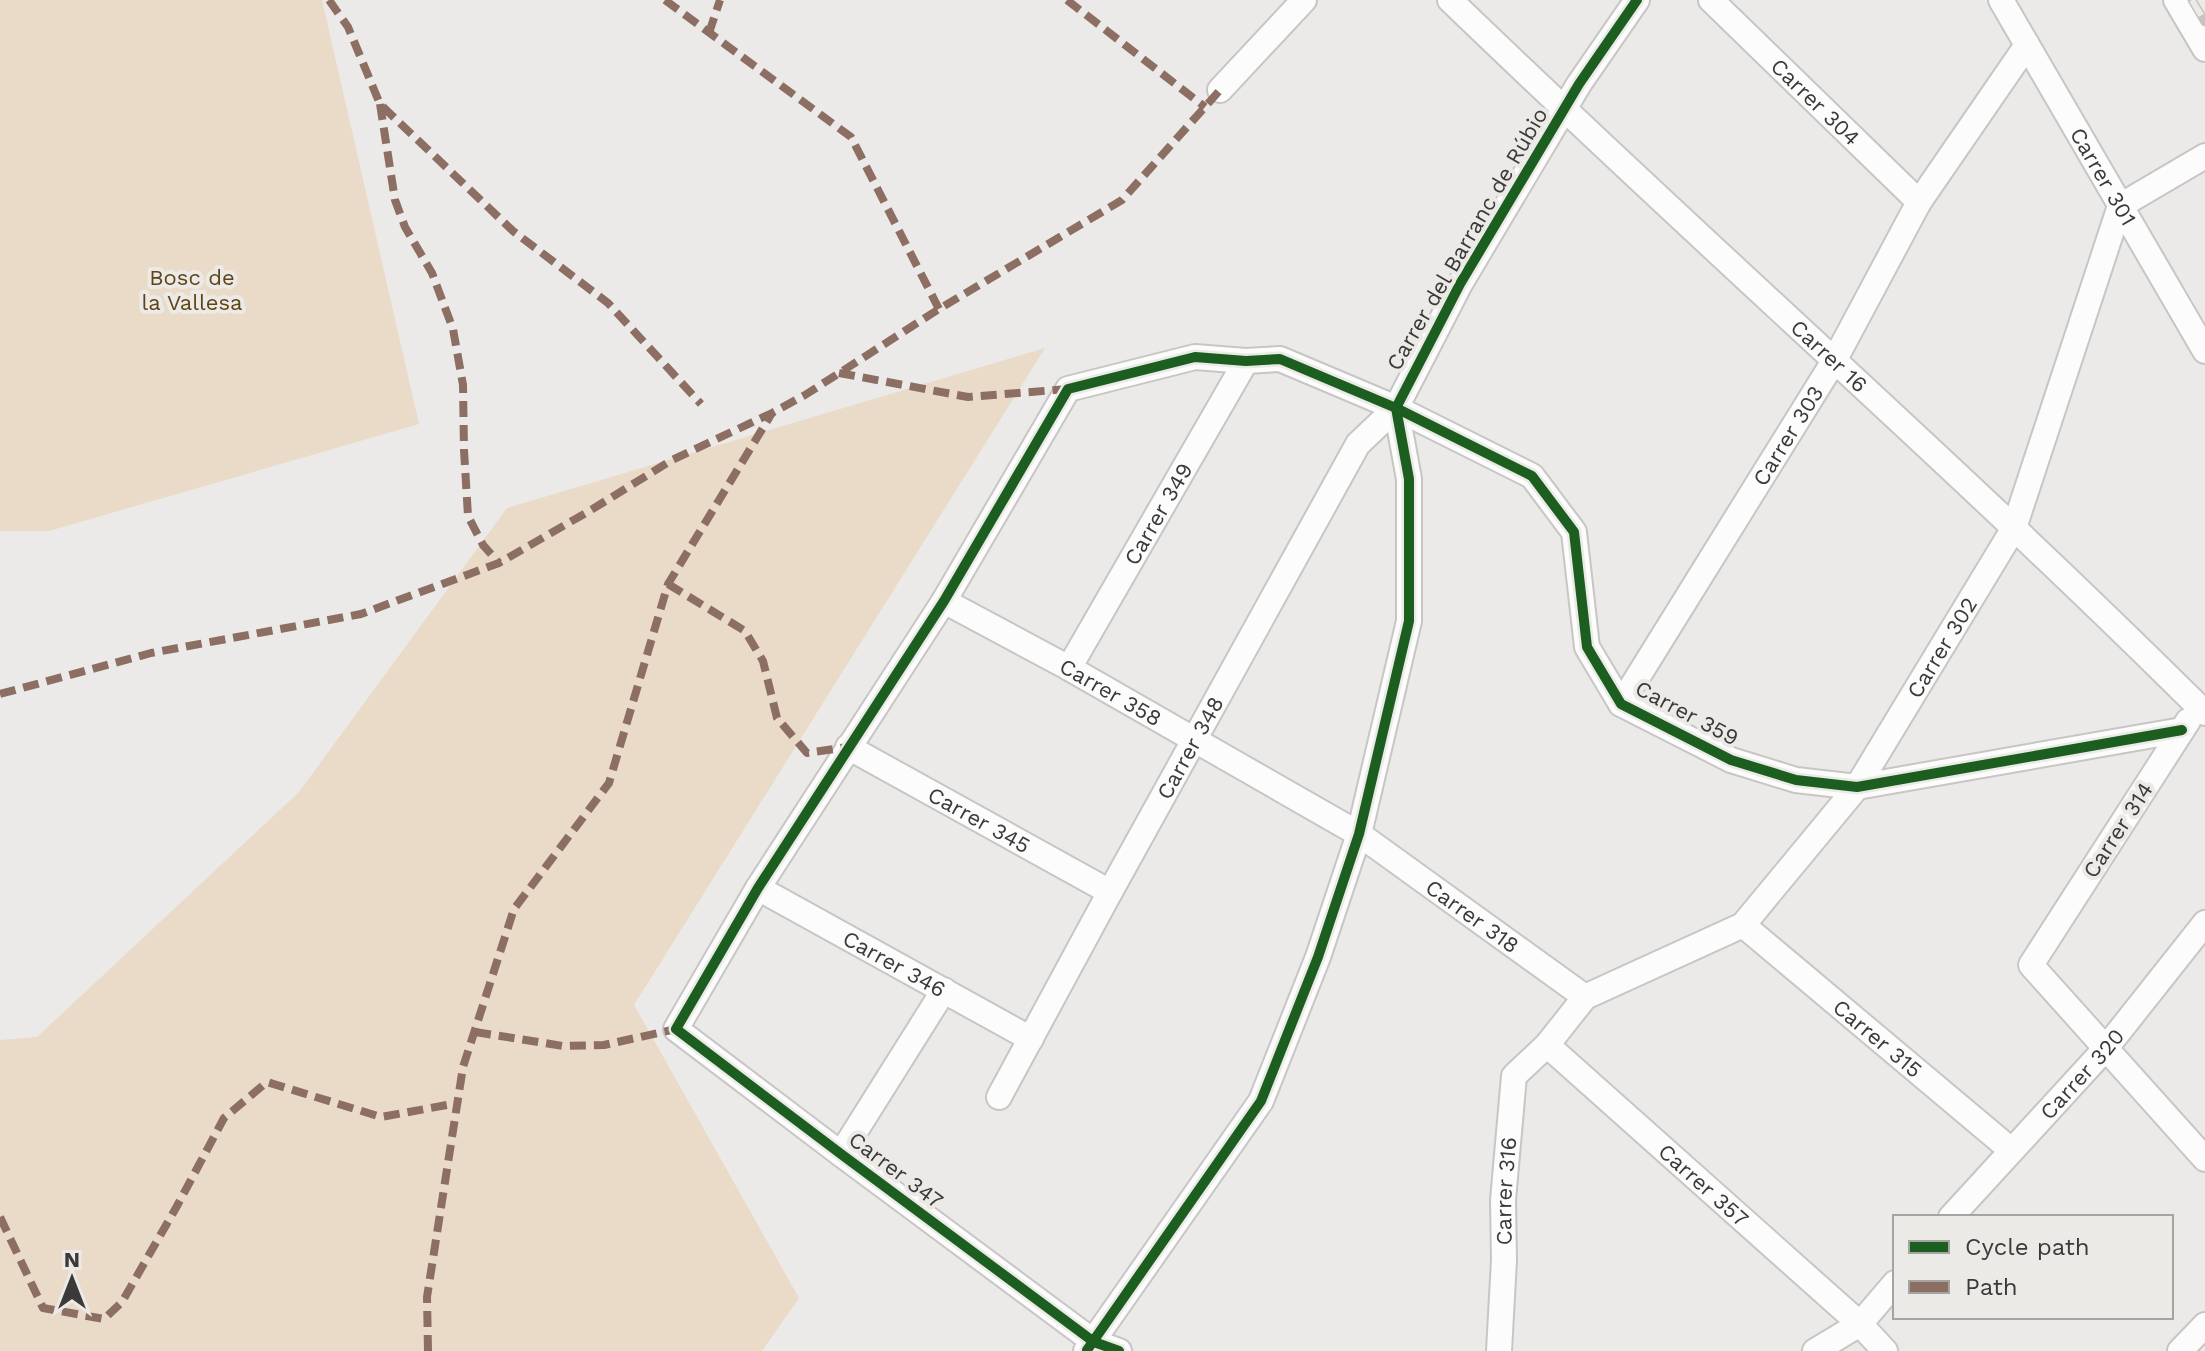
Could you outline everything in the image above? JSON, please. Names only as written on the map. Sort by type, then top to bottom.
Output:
[{"type":"street","points":[[1220,90],[1304,0]]},
{"type":"street","name":"Carrer 16","points":[[1450,0],[1564,110],[2203,704]]},
{"type":"street","name":"Carrer del Barranc de Rúbio","points":[[1090,1346],[1261,1101],[1318,957],[1359,834],[1409,621],[1409,479],[1396,408],[1460,284],[1579,84],[1637,0]]},
{"type":"street","name":"Carrer 304","points":[[1711,0],[1919,202]]},
{"type":"street","name":"Carrer 301","points":[[2001,0],[2205,351]]},
{"type":"street","points":[[2176,0],[2205,49]]},
{"type":"street","name":"Carrer 303","points":[[1621,704],[1834,361],[1919,202],[2027,45]]},
{"type":"street","points":[[2120,206],[2205,156]]},
{"type":"street","name":"Carrer 302","points":[[1547,1045],[1585,997],[1743,925],[1857,787],[2014,528],[2120,206]]},
{"type":"street","name":"Carrer 359","points":[[944,601],[1068,389],[1195,357],[1246,361],[1280,359],[1396,408],[1532,476],[1574,532],[1587,647],[1621,704],[1731,760],[1796,780],[1857,787],[2182,730]]},
{"type":"street","name":"Carrer 349","points":[[1069,668],[1246,361]]},
{"type":"street","name":"Carrer 348","points":[[999,1097],[1358,444],[1396,408]]},
{"type":"street","points":[[758,888],[944,601]]},
{"type":"street","name":"Carrer 358","points":[[944,601],[1069,668],[1359,834]]},
{"type":"street","name":"Carrer 314","points":[[2106,1048],[2031,965],[2182,730],[2203,704]]},
{"type":"street","name":"Carrer 345","points":[[848,747],[1110,892]]},
{"type":"street","name":"Carrer 318","points":[[1359,834],[1585,997]]},
{"type":"street","name":"Carrer 346","points":[[758,888],[1031,1039]]},
{"type":"street","name":"Carrer 347","points":[[758,888],[676,1029],[1090,1346]]},
{"type":"street","name":"Carrer 320","points":[[1953,1215],[2106,1048],[2205,923]]},
{"type":"street","name":"Carrer 315","points":[[1743,925],[2011,1150]]},
{"type":"street","points":[[841,1154],[944,990]]},
{"type":"street","name":"Carrer 357","points":[[1547,1045],[1860,1324],[1885,1351]]},
{"type":"street","name":"Carrer 316","points":[[1499,1351],[1504,1260],[1503,1200],[1514,1076],[1547,1045]]},
{"type":"street","points":[[2106,1048],[2205,1159]]},
{"type":"street","points":[[1815,1351],[1860,1324],[1893,1285]]},
{"type":"street","points":[[2180,1351],[2205,1325]]},
{"type":"street","points":[[1090,1346],[1119,1351]]},
{"type":"green space","name":"Bosc de la Vallesa","points":[[0,0],[322,0],[419,424],[49,531],[0,531]]},
{"type":"green space","points":[[1045,348],[634,1005],[799,1298],[762,1351],[0,1351],[0,1040],[37,1037],[299,792],[507,508]]},
{"type":"railway","points":[[2192,0],[2205,22]]},
{"type":"marked path","points":[[329,0],[348,27],[380,104],[513,231],[608,303],[701,404]]},
{"type":"marked path","points":[[665,0],[851,137],[939,309]]},
{"type":"marked path","points":[[709,33],[720,0]]},
{"type":"marked path","points":[[1067,0],[1205,107]]},
{"type":"marked path","points":[[0,694],[151,653],[361,614],[499,563],[672,460],[805,395],[939,309],[1122,200],[1220,90]]},
{"type":"marked path","points":[[380,104],[395,200],[405,227],[432,273],[453,329],[463,385],[468,516],[483,545],[499,563]]},
{"type":"marked path","points":[[839,373],[968,397],[1068,389]]},
{"type":"marked path","points":[[428,1351],[427,1297],[463,1067],[514,909],[609,783],[668,584],[772,413]]},
{"type":"marked path","points":[[668,584],[745,631],[763,661],[777,718],[807,753],[848,747]]},
{"type":"marked path","points":[[475,1032],[563,1046],[604,1045],[676,1029]]},
{"type":"marked path","points":[[0,1217],[43,1308],[104,1319],[122,1302],[224,1118],[267,1082],[381,1117],[458,1103]]},
{"type":"cycle path","points":[[1087,1350],[1261,1101],[1318,957],[1359,834],[1409,621],[1409,479],[1396,408],[1460,284],[1579,84],[1637,0]]},
{"type":"cycle path","points":[[1119,1351],[1094,1342],[676,1029],[758,888],[944,601],[1068,389],[1195,357],[1246,361],[1280,359],[1396,408],[1532,476],[1574,532],[1587,647],[1621,704],[1731,760],[1796,780],[1857,787],[2182,730]]}]
